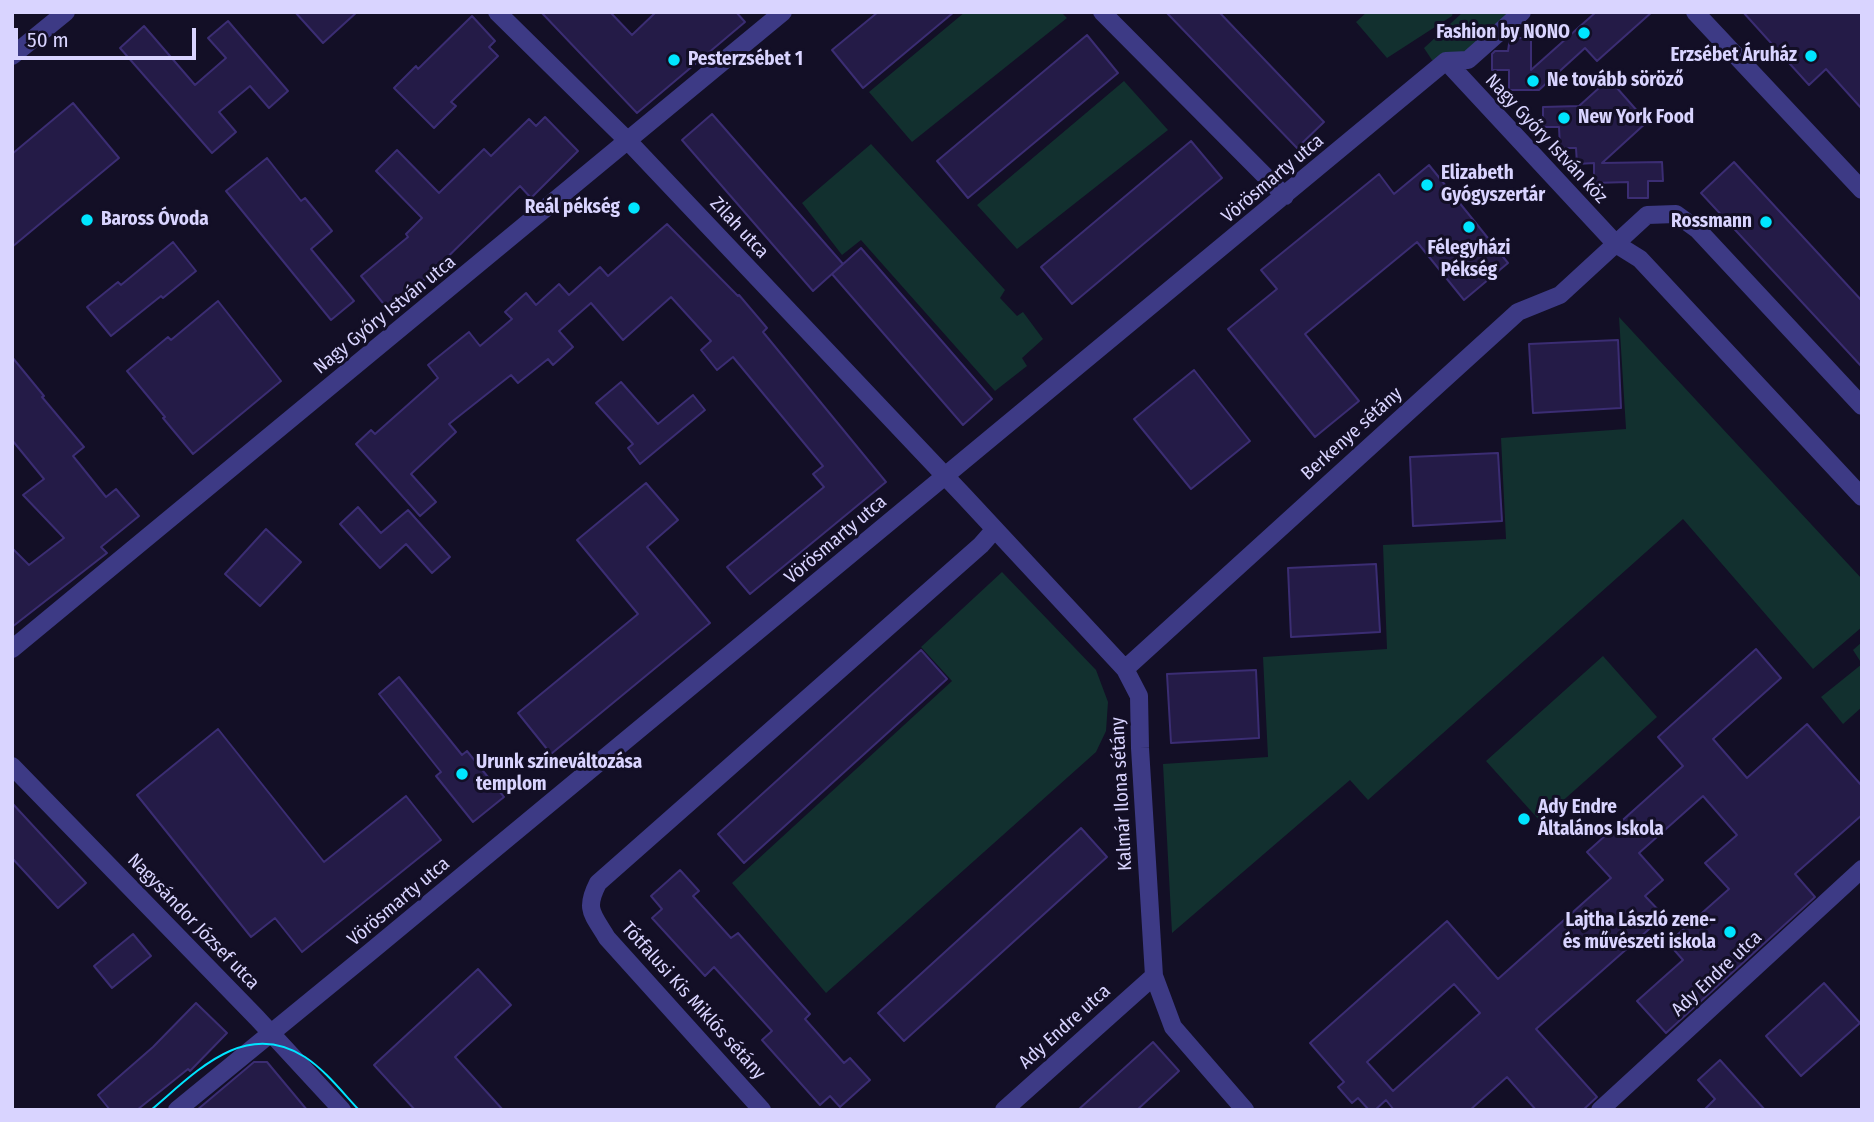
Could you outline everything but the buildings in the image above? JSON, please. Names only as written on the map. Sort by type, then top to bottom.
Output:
[{"type":"street","points":[[12,56],[65,12]]},
{"type":"street","name":"Zilah utca","points":[[497,12],[628,141],[946,477]]},
{"type":"street","name":"Nagy Győry István utca","points":[[12,649],[783,12]]},
{"type":"street","points":[[1102,12],[1285,196]]},
{"type":"street","name":"Vörösmarty utca","points":[[177,1110],[1446,61],[1468,60],[1522,12]]},
{"type":"street","points":[[1695,12],[1862,190]]},
{"type":"street","name":"Nagy Győry István köz","points":[[1446,61],[1616,244]]},
{"type":"street","name":"Berkenye sétány","points":[[1125,669],[1518,312],[1560,295],[1647,215],[1676,214],[1698,230],[1862,406]]},
{"type":"street","points":[[1616,244],[1640,258],[1862,497]]},
{"type":"street","name":"Kalmár Ilona sétány","points":[[946,477],[1125,669],[1139,696],[1154,976],[1172,1027],[1245,1110]]},
{"type":"street","name":"Tótfalusi Kis Miklós sétány","points":[[762,1110],[607,938],[591,911],[591,898],[598,883],[971,554],[995,529]]},
{"type":"street","name":"Nagysándor József utca","points":[[12,766],[342,1110]]},
{"type":"street","name":"Ady Endre utca","points":[[1600,1110],[1862,869]]},
{"type":"street","name":"Ady Endre utca","points":[[1004,1110],[1154,976]]},
{"type":"green space","points":[[965,12],[1061,12],[1067,18],[912,142],[869,92]]},
{"type":"green space","points":[[1367,12],[1453,12],[1452,16],[1387,58],[1356,22]]},
{"type":"green space","points":[[1463,12],[1522,12],[1468,60],[1432,60],[1424,48]]},
{"type":"green space","points":[[1124,81],[1168,130],[1017,249],[977,205]]},
{"type":"green space","points":[[871,144],[1005,290],[1000,298],[1017,316],[1023,312],[1043,339],[1022,358],[1027,366],[995,391],[861,240],[842,255],[802,203]]},
{"type":"green space","points":[[1619,317],[1862,579],[1862,627],[1813,669],[1683,519],[1368,800],[1350,780],[1172,933],[1163,764],[1268,757],[1263,657],[1387,649],[1383,545],[1506,539],[1501,438],[1626,429]]},
{"type":"green space","points":[[1002,572],[1096,670],[1108,702],[1106,731],[1096,752],[826,993],[732,883],[952,681],[921,647]]},
{"type":"green space","points":[[1862,642],[1862,664],[1853,650]]},
{"type":"green space","points":[[1603,656],[1657,717],[1540,821],[1486,761]]},
{"type":"green space","points":[[1862,664],[1862,707],[1843,724],[1821,697]]},
{"type":"tram line","points":[[151,1110],[203,1067],[222,1055],[241,1047],[261,1044],[283,1047],[305,1057],[327,1075],[359,1110]]},
{"type":"place","name":"Fashion by NONO","points":[[1584,33]]},
{"type":"place","name":"Erzsébet Áruház","points":[[1811,56]]},
{"type":"place","name":"Pesterzsébet 1","points":[[674,60]]},
{"type":"place","name":"Ne tovább söröző","points":[[1533,81]]},
{"type":"place","name":"New York Food","points":[[1564,118]]},
{"type":"place","name":"Elizabeth Gyógyszertár","points":[[1427,185]]},
{"type":"place","name":"Reál pékség","points":[[634,208]]},
{"type":"place","name":"Baross Óvoda","points":[[87,220]]},
{"type":"place","name":"Rossmann","points":[[1766,222]]},
{"type":"place","name":"Félegyházi Pékség","points":[[1469,227]]},
{"type":"place","name":"Urunk színeváltozása templom","points":[[462,774]]},
{"type":"place","name":"Ady Endre Általános Iskola","points":[[1524,819]]},
{"type":"place","name":"Lajtha László zene- és művészeti iskola","points":[[1730,932]]}]
